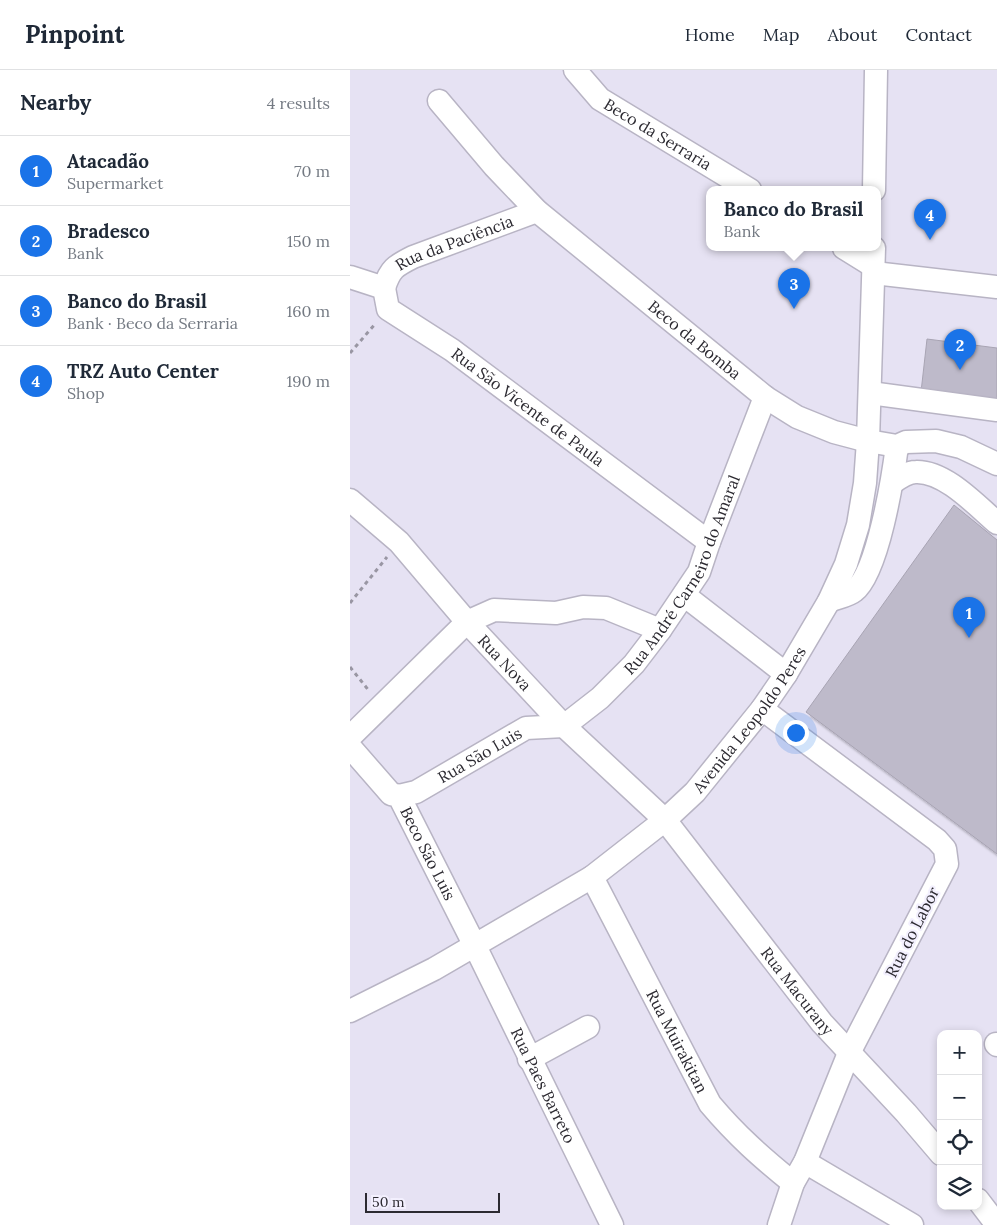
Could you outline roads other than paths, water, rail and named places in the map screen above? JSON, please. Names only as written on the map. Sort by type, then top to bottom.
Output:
[{"type":"street","name":"Beco da Serraria","points":[[575,70],[600,99],[743,186]]},
{"type":"street","points":[[874,186],[876,70]]},
{"type":"street","name":"Beco da Bomba","points":[[439,101],[494,166],[537,211],[765,397],[796,417],[834,432],[897,446]]},
{"type":"street","name":"Rua da Paciência","points":[[386,298],[388,274],[399,264],[413,257],[537,211]]},
{"type":"street","points":[[850,251],[874,262],[997,287]]},
{"type":"street","name":"Avenida Leopoldo Peres","points":[[350,1011],[434,969],[592,878],[665,820],[695,792],[762,709],[786,674],[829,601],[846,564],[858,525],[865,483],[868,441],[874,262]]},
{"type":"street","name":"Rua São Vicente de Paula","points":[[350,277],[386,298],[452,350],[709,542]]},
{"type":"street","points":[[870,393],[997,410]]},
{"type":"street","name":"Rua André Carneiro do Amaral","points":[[564,726],[600,698],[634,664],[660,630],[699,572],[765,397]]},
{"type":"street","points":[[931,474],[936,441]]},
{"type":"street","points":[[829,601],[854,592],[863,581],[875,555],[892,483],[897,446],[906,442],[936,441],[960,447],[997,464]]},
{"type":"street","points":[[892,483],[910,473],[931,474],[951,485],[997,523]]},
{"type":"street","name":"Rua Nova","points":[[350,500],[399,542],[466,622],[564,726],[665,820]]},
{"type":"street","points":[[684,595],[786,674]]},
{"type":"street","points":[[350,737],[466,622],[494,610],[556,613],[583,607],[606,608],[660,630]]},
{"type":"street","name":"Rua do Labor","points":[[762,709],[937,840],[945,849],[947,856],[947,864],[849,1053],[805,1162],[793,1183],[780,1225]]},
{"type":"street","name":"Rua São Luis","points":[[399,796],[416,792],[526,728],[564,726]]},
{"type":"street","name":"Beco São Luis","points":[[350,747],[390,794],[399,796],[475,946]]},
{"type":"street","name":"Rua Macurany","points":[[665,820],[798,993],[849,1053],[937,1149]]},
{"type":"street","name":"Rua Muirakitan","points":[[592,878],[710,1104],[730,1128],[754,1151],[793,1183]]},
{"type":"street","name":"Rua Paes Barreto","points":[[475,946],[612,1225]]},
{"type":"street","points":[[529,1059],[588,1027]]},
{"type":"street","points":[[805,1162],[912,1225]]},
{"type":"street","points":[[982,1205],[997,1225]]},
{"type":"place","name":"TRZ Auto Center","points":[[930,240]]},
{"type":"place","name":"Banco do Brasil","points":[[794,309]]},
{"type":"place","name":"Bradesco","points":[[960,370]]},
{"type":"place","name":"Atacadão","points":[[969,638]]}]
